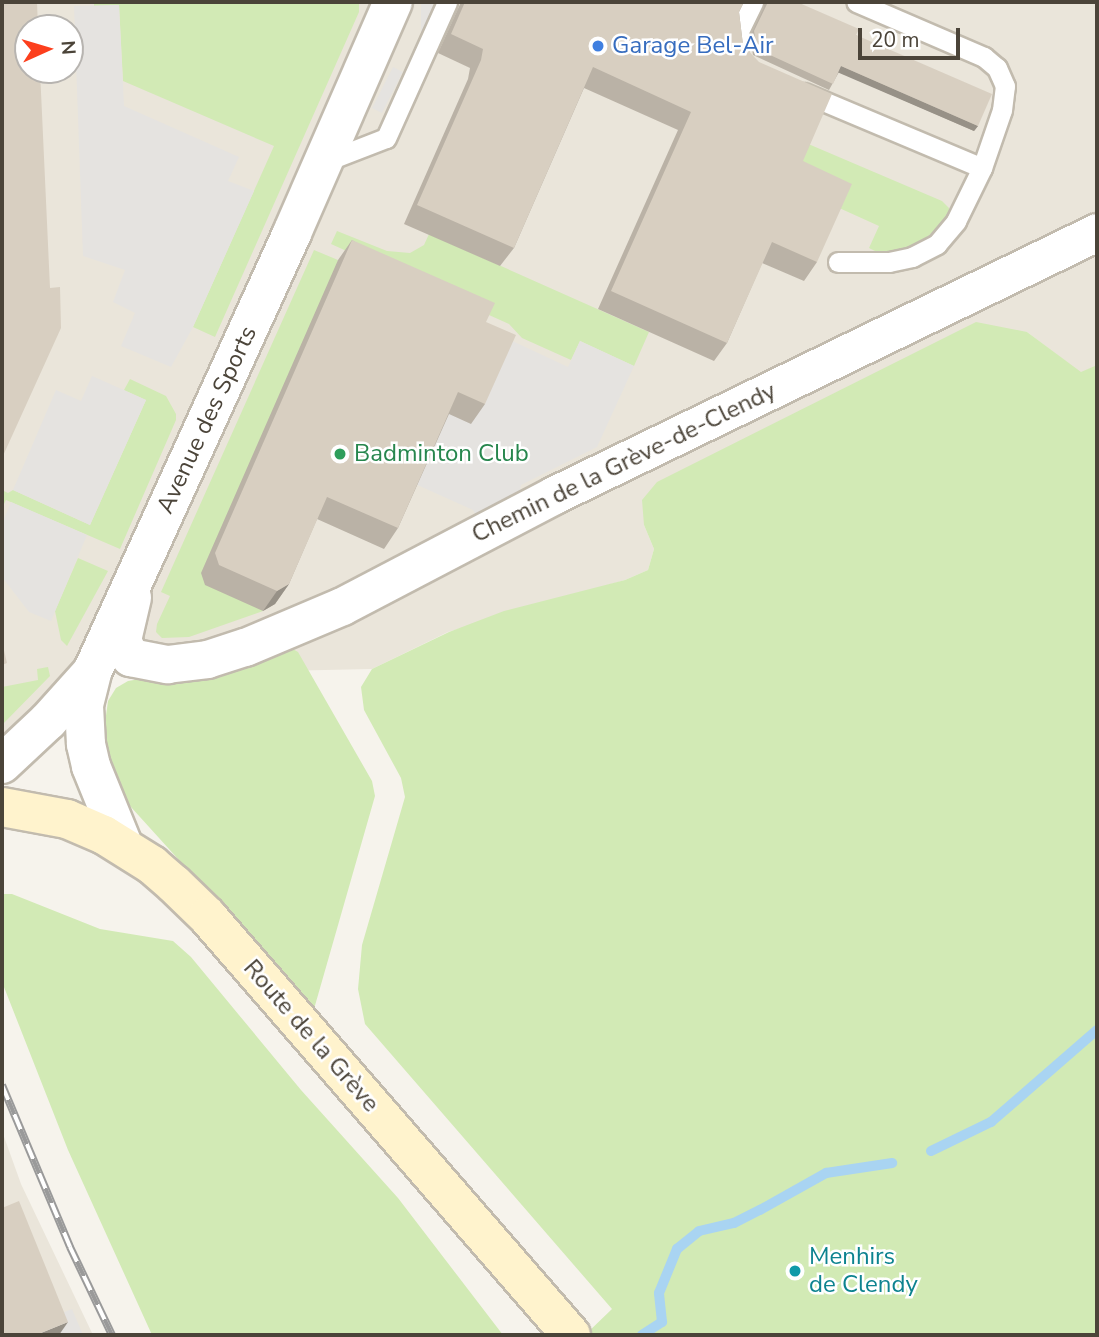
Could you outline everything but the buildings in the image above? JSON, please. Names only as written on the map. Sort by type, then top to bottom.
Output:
[{"type":"main road","name":"Route de la Grève","points":[[2,807],[67,819],[124,845],[152,865],[206,916],[571,1335]]},
{"type":"street","name":"Avenue des Sports","points":[[124,845],[91,766],[84,716],[93,670],[393,2]]},
{"type":"street","name":"Chemin de la Grève-de-Clendy","points":[[84,716],[101,681],[128,663],[143,661],[167,664],[207,659],[306,623],[500,517],[554,495],[1097,232]]},
{"type":"street","points":[[138,570],[122,640],[130,657],[143,661]]},
{"type":"street","points":[[2,764],[62,706],[93,670]]},
{"type":"lane","points":[[321,163],[386,138],[447,2]]},
{"type":"lane","points":[[751,69],[742,61],[737,35],[753,2]]},
{"type":"lane","points":[[838,262],[889,262],[912,257],[937,244],[956,221],[982,168],[1002,110],[1005,86],[997,68],[984,57],[856,2]]},
{"type":"lane","points":[[783,84],[982,168]]},
{"type":"shaded area","points":[[2,2],[1097,2],[1097,365],[1081,373],[1027,332],[644,525],[654,549],[648,570],[625,580],[448,632],[372,669],[181,673],[130,657],[93,670],[2,764]]},
{"type":"shaded area","points":[[421,2],[433,2],[433,57],[421,57]]},
{"type":"shaded area","points":[[119,5],[124,106],[239,157],[228,181],[254,191],[193,327],[171,367],[121,346],[135,313],[113,302],[125,270],[83,256],[77,84],[84,84],[84,14],[74,14],[74,6]]},
{"type":"shaded area","points":[[393,67],[403,72],[382,113],[372,108]]},
{"type":"shaded area","points":[[508,339],[568,367],[580,341],[634,366],[597,447],[521,485],[520,489],[527,495],[478,519],[473,510],[413,483],[444,412]]},
{"type":"shaded area","points":[[92,376],[146,400],[90,525],[13,490],[56,390],[81,401]]},
{"type":"shaded area","points":[[11,502],[87,535],[51,621],[29,612],[2,577],[2,524]]},
{"type":"shaded area","points":[[2,1131],[21,1184],[93,1335],[2,1335]]},
{"type":"shaded area","points":[[72,1309],[83,1335],[43,1335],[38,1323]]},
{"type":"green space","points":[[94,2],[359,2],[359,12],[215,337],[193,327],[274,146],[123,81],[119,5],[94,6]]},
{"type":"green space","points":[[691,101],[806,143],[942,201],[949,208],[949,212],[944,222],[924,240],[898,254],[883,255],[869,248],[879,226],[837,207]]},
{"type":"green space","points":[[337,231],[387,251],[410,253],[424,245],[429,234],[649,332],[634,366],[580,341],[571,360],[522,338],[509,324],[331,244]]},
{"type":"green space","points":[[314,250],[338,260],[263,611],[189,637],[162,638],[156,632],[157,624],[170,596],[161,592]]},
{"type":"green space","points":[[976,322],[1027,332],[1081,372],[1097,365],[1097,1335],[585,1335],[612,1309],[365,1024],[358,989],[362,945],[405,797],[401,778],[364,710],[361,687],[372,669],[449,632],[504,611],[625,580],[648,570],[654,549],[644,525],[642,500],[657,482]]},
{"type":"green space","points":[[130,379],[166,396],[176,414],[176,420],[120,549],[6,500],[2,508],[2,490],[8,493],[13,490],[90,525],[146,400],[124,390]]},
{"type":"green space","points":[[78,558],[108,571],[67,646],[61,640],[55,611]]},
{"type":"green space","points":[[284,644],[298,652],[372,781],[375,796],[314,1009],[130,806],[107,761],[104,730],[108,701],[116,688],[128,681],[169,674]]},
{"type":"green space","points":[[48,667],[50,676],[2,725],[2,687],[38,680],[37,669]]},
{"type":"green space","points":[[2,894],[12,894],[100,929],[173,941],[191,957],[301,1090],[398,1198],[503,1335],[152,1335],[68,1150],[2,982]]},
{"type":"waterway","points":[[931,1151],[991,1122],[1097,1030]]},
{"type":"waterway","points":[[642,1335],[662,1322],[659,1293],[677,1249],[699,1231],[734,1223],[826,1173],[892,1163]]},
{"type":"railway","points":[[2,1085],[70,1247],[112,1335]]},
{"type":"place","name":"Garage Bel-Air","points":[[598,46]]},
{"type":"place","name":"Badminton Club","points":[[340,454]]},
{"type":"place","name":"Menhirs de Clendy","points":[[795,1271]]}]
